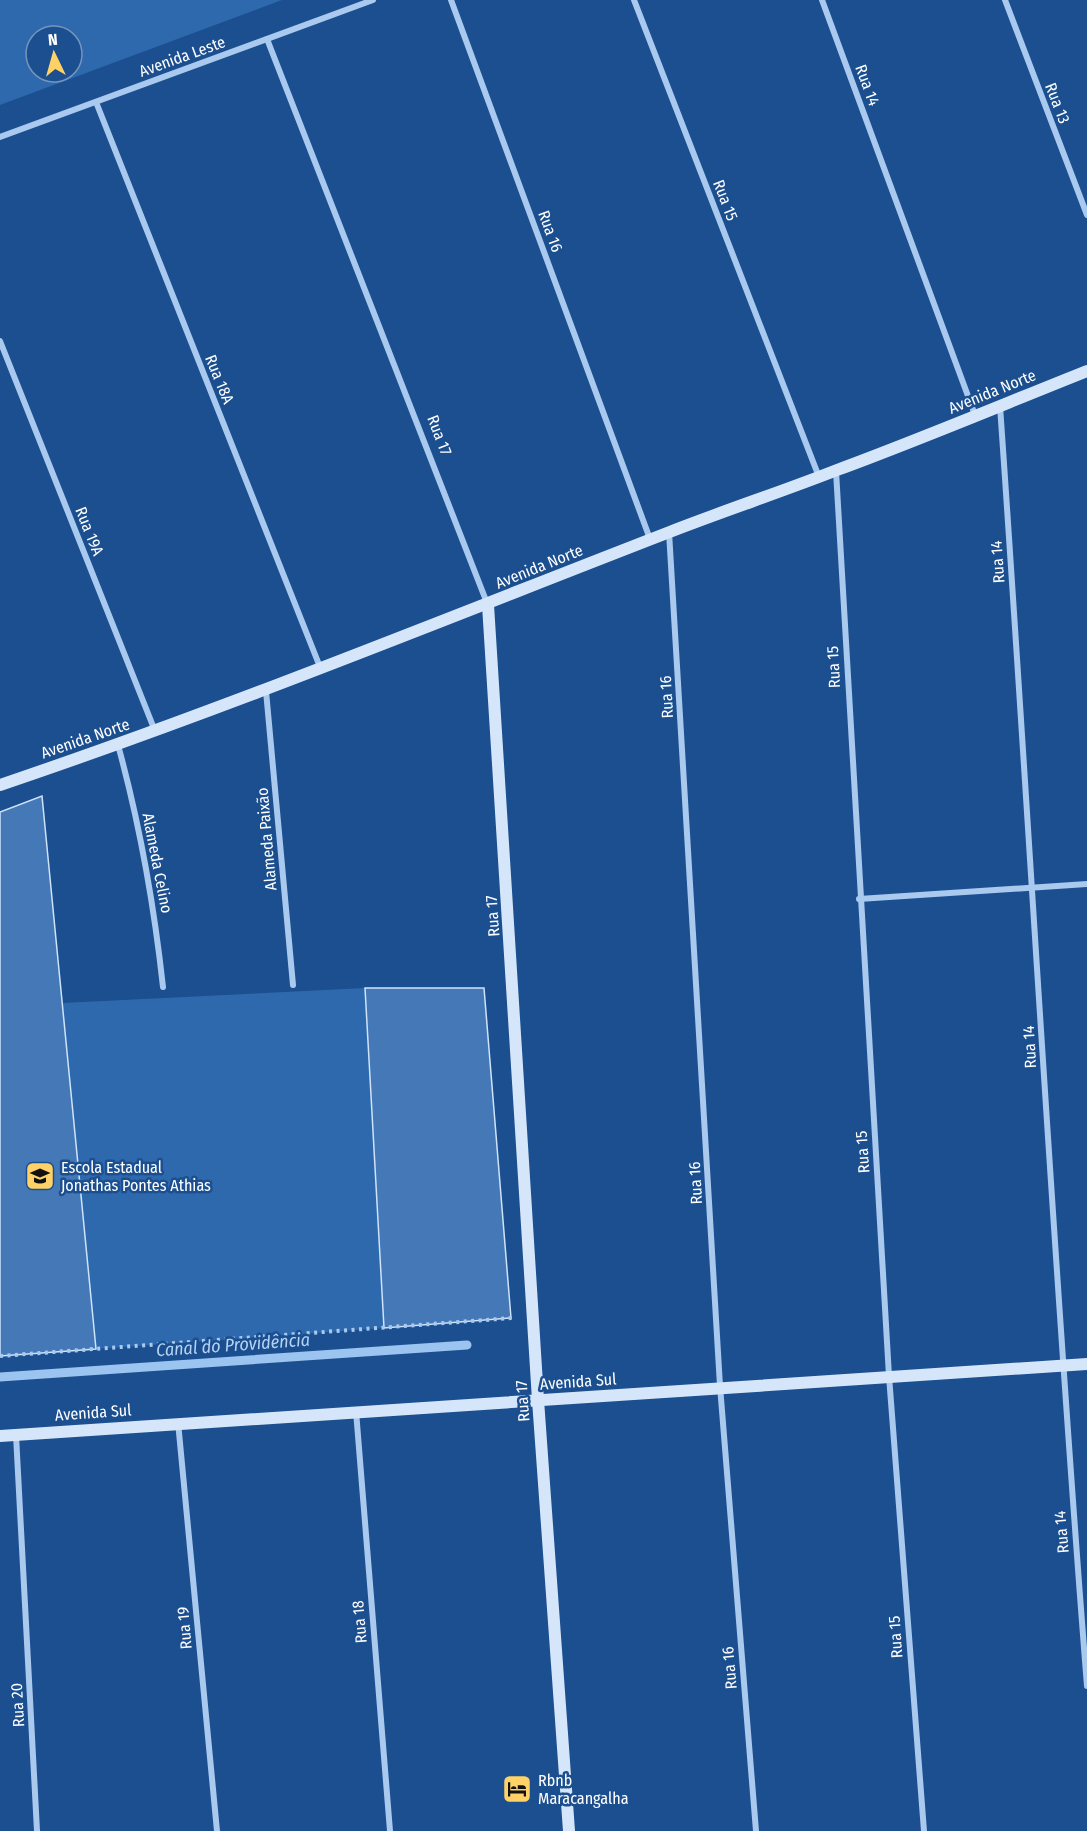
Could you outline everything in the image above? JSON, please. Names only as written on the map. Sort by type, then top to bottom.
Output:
[{"type":"street","name":"Avenida Leste","points":[[0,137],[373,0]]},
{"type":"street","name":"Rua 16","points":[[451,0],[650,539]]},
{"type":"street","name":"Rua 15","points":[[634,0],[819,477]]},
{"type":"street","name":"Rua 14","points":[[822,0],[975,415]]},
{"type":"street","name":"Rua 13","points":[[1005,0],[1087,215]]},
{"type":"street","name":"Rua 17","points":[[267,39],[488,604],[538,1400],[569,1831]]},
{"type":"street","name":"Rua 18A","points":[[96,102],[320,667]]},
{"type":"street","name":"Rua 19A","points":[[0,341],[155,731]]},
{"type":"street","name":"Avenida Norte","points":[[0,785],[266,691],[320,667],[488,604],[650,539],[836,471],[1087,371]]},
{"type":"street","name":"Rua 14","points":[[1000,405],[1034,888],[1061,1365],[1087,1686]]},
{"type":"street","name":"Rua 15","points":[[836,471],[889,1376],[924,1831]]},
{"type":"street","name":"Rua 16","points":[[669,532],[720,1386],[756,1831]]},
{"type":"street","name":"Alameda Paixão","points":[[266,691],[293,985]]},
{"type":"street","name":"Alameda Celino","points":[[118,745],[131,793],[154,909],[163,987]]},
{"type":"street","points":[[860,899],[1087,884]]},
{"type":"street","name":"Avenida Sul","points":[[0,1436],[720,1386],[1087,1364]]},
{"type":"street","name":"Rua 18","points":[[356,1411],[390,1831]]},
{"type":"street","name":"Rua 19","points":[[178,1422],[217,1831]]},
{"type":"street","name":"Rua 20","points":[[16,1435],[37,1831]]},
{"type":"path","points":[[0,1356],[533,1317]]},
{"type":"shaded area","points":[[0,0],[282,0],[84,74],[84,24],[24,24],[24,84],[56,84],[0,105]]},
{"type":"shaded area","points":[[365,988],[384,1328],[96,1349],[62,1003]]},
{"type":"building","name":"Escola Estadual Jonathas Pontes Athias","points":[[42,796],[96,1349],[0,1356],[0,812]]},
{"type":"building","points":[[365,988],[484,988],[511,1318],[384,1328]]},
{"type":"waterway","name":"Canal do Providência","points":[[0,1377],[467,1345]]},
{"type":"place","name":"Escola Estadual Jonathas Pontes Athias","points":[[40,1176]]},
{"type":"place","name":"Rbnb Maracangalha","points":[[517,1789]]}]
